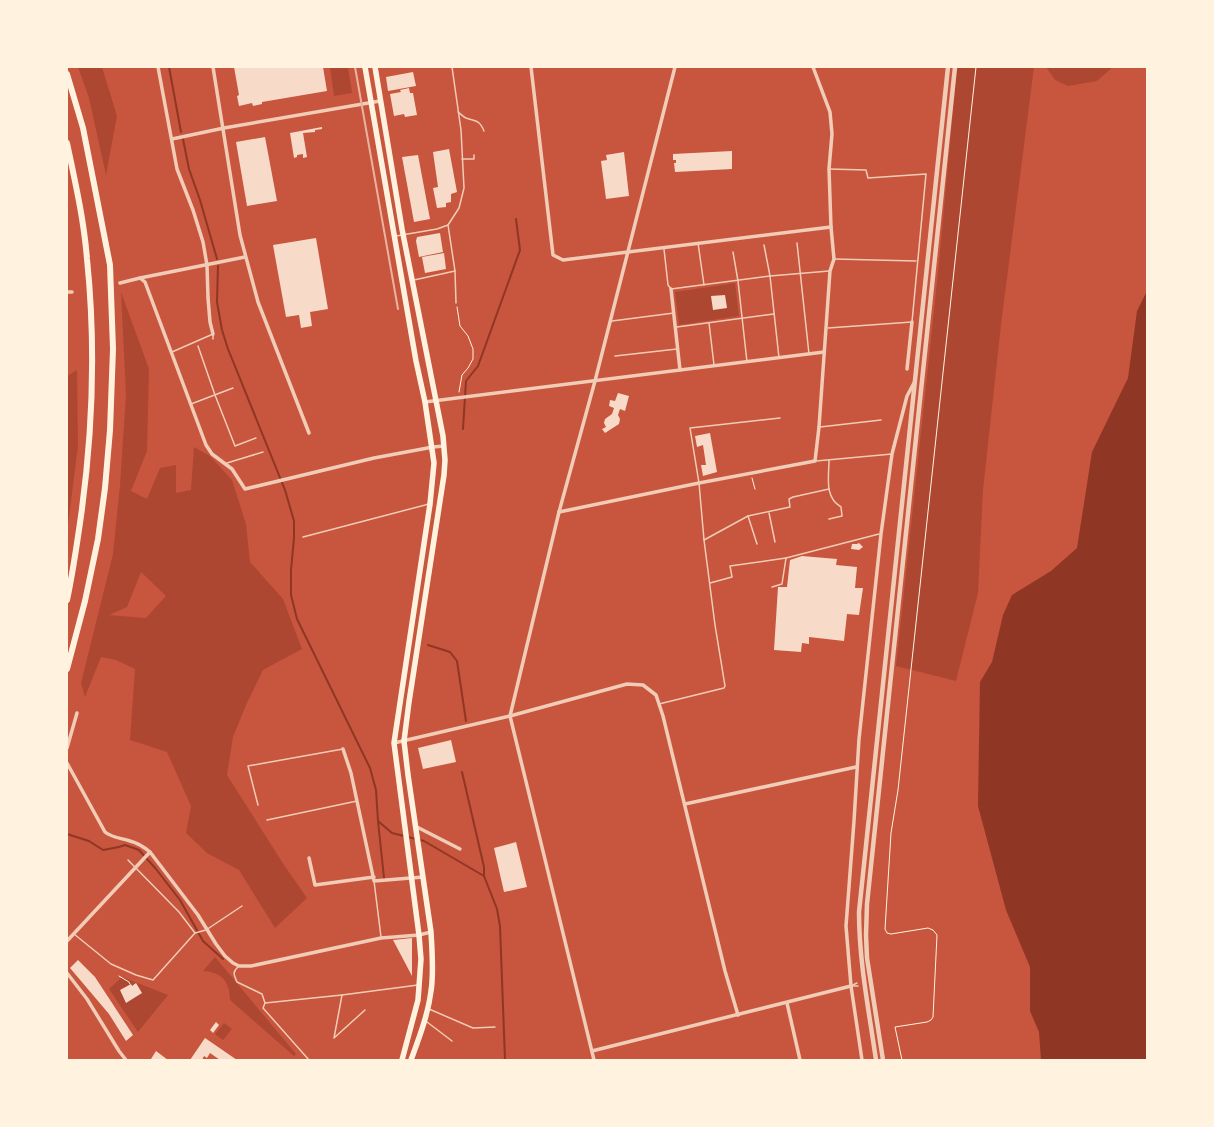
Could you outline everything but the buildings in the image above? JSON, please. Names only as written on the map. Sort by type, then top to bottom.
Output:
[{"type":"highway","points":[[67,74],[83,128],[110,265],[113,349],[109,438],[105,488],[98,539],[85,601],[67,669]]},
{"type":"highway","points":[[67,143],[78,194],[87,258],[93,342],[91,425],[86,481],[67,599]]},
{"type":"main road","points":[[365,67],[416,361],[426,402],[434,463],[430,504],[394,743],[421,959],[415,1014],[402,1060]]},
{"type":"main road","points":[[375,67],[412,281],[436,401],[445,460],[444,475],[408,702],[404,741],[431,932],[432,990],[428,1008],[411,1060]]},
{"type":"street","points":[[158,67],[177,169],[203,242],[207,265],[210,322],[213,334]]},
{"type":"street","points":[[213,67],[240,235],[258,302],[308,433]]},
{"type":"street","points":[[530,67],[553,255],[562,260],[831,227]]},
{"type":"street","points":[[594,1060],[510,716],[559,512],[595,381],[675,67]]},
{"type":"street","points":[[559,512],[699,483],[815,462],[820,427],[830,271],[834,259],[831,227],[829,169],[832,134],[830,112],[813,67]]},
{"type":"street","points":[[876,1060],[861,962],[859,912],[948,67]]},
{"type":"street","points":[[883,1060],[867,958],[867,904],[955,67]]},
{"type":"street","points":[[172,139],[224,128],[380,101]]},
{"type":"street","points":[[120,283],[246,257]]},
{"type":"street","points":[[140,278],[145,282],[206,445],[212,454],[232,469],[244,489],[374,458],[444,446]]},
{"type":"street","points":[[671,289],[680,370]]},
{"type":"street","points":[[67,292],[72,292]]},
{"type":"street","points":[[907,370],[912,322]]},
{"type":"street","points":[[426,402],[824,352]]},
{"type":"street","points":[[862,1060],[851,986],[846,926],[854,821],[856,767],[881,534],[892,454],[907,396],[915,382]]},
{"type":"street","points":[[394,743],[510,716],[626,684],[643,685],[656,695],[738,1015]]},
{"type":"street","points":[[67,748],[77,714]]},
{"type":"street","points":[[343,749],[351,773],[374,879]]},
{"type":"street","points":[[67,763],[105,832],[109,836],[136,843],[150,852],[198,915],[206,930],[225,956],[239,966],[252,966],[381,938],[419,935],[431,932]]},
{"type":"street","points":[[685,804],[856,767]]},
{"type":"street","points":[[415,826],[460,849]]},
{"type":"street","points":[[67,941],[150,852]]},
{"type":"street","points":[[309,858],[315,885],[423,876]]},
{"type":"street","points":[[67,973],[87,999],[126,1060]]},
{"type":"street","points":[[592,1051],[851,986]]},
{"type":"street","points":[[787,1003],[800,1060]]},
{"type":"lane","points":[[395,236],[437,229],[448,225],[459,208],[464,188],[458,112],[452,67]]},
{"type":"lane","points":[[458,112],[481,124],[484,131]]},
{"type":"lane","points":[[462,159],[474,159],[474,155]]},
{"type":"lane","points":[[826,328],[912,322],[916,261],[926,174],[868,178],[866,170],[829,169]]},
{"type":"lane","points":[[448,225],[455,271],[456,302]]},
{"type":"lane","points":[[797,243],[809,354]]},
{"type":"lane","points":[[698,244],[704,285]]},
{"type":"lane","points":[[764,245],[770,276],[780,358]]},
{"type":"lane","points":[[664,248],[668,285],[671,289],[770,276],[830,271]]},
{"type":"lane","points":[[733,252],[738,281],[741,319],[747,362]]},
{"type":"lane","points":[[834,259],[916,261]]},
{"type":"lane","points":[[412,281],[418,278],[455,271]]},
{"type":"lane","points":[[610,321],[674,313]]},
{"type":"lane","points":[[675,328],[774,314]]},
{"type":"lane","points":[[709,323],[714,366]]},
{"type":"lane","points":[[171,352],[213,334],[213,339]]},
{"type":"lane","points":[[198,346],[234,446],[256,438]]},
{"type":"lane","points":[[615,356],[677,349]]},
{"type":"lane","points":[[191,404],[233,388]]},
{"type":"lane","points":[[659,704],[725,687],[704,540],[699,483],[690,428],[780,418]]},
{"type":"lane","points":[[820,427],[881,420]]},
{"type":"lane","points":[[226,464],[263,452]]},
{"type":"lane","points":[[815,462],[892,454]]},
{"type":"lane","points":[[829,519],[842,516],[841,507],[832,500],[829,488],[830,460]]},
{"type":"lane","points":[[704,540],[748,516],[790,507],[788,501],[791,498],[829,488]]},
{"type":"lane","points":[[303,537],[430,504]]},
{"type":"lane","points":[[769,512],[774,542]]},
{"type":"lane","points":[[748,516],[757,544]]},
{"type":"lane","points":[[710,583],[732,577],[730,566],[786,558],[881,534]]},
{"type":"lane","points":[[772,587],[782,584],[786,558]]},
{"type":"lane","points":[[258,805],[248,766],[343,749]]},
{"type":"lane","points":[[267,820],[357,802]]},
{"type":"lane","points":[[128,860],[179,912],[195,933]]},
{"type":"lane","points":[[374,879],[381,938]]},
{"type":"lane","points":[[74,934],[111,964],[136,975],[153,980],[195,933],[206,930],[242,906]]},
{"type":"lane","points":[[239,966],[233,974],[237,982],[262,994],[265,1003],[263,1008],[309,1060]]},
{"type":"lane","points":[[851,986],[857,983]]},
{"type":"lane","points":[[265,1003],[342,996],[419,985]]},
{"type":"lane","points":[[851,986],[858,986]]},
{"type":"lane","points":[[342,996],[334,1038],[365,1010]]},
{"type":"lane","points":[[428,1008],[473,1028],[495,1027]]},
{"type":"lane","points":[[424,1020],[452,1042]]},
{"type":"path","points":[[902,1060],[895,1028],[927,1022],[931,1020],[932,1017],[937,935],[933,930],[928,928],[891,934],[887,933],[885,929],[890,848],[898,790],[976,67]]},
{"type":"path","points":[[456,302],[460,326],[468,336],[473,349],[473,359],[462,375],[458,398]]},
{"type":"path","points":[[751,473],[755,489]]},
{"type":"path","points":[[119,976],[130,984]]},
{"type":"shaded area","points":[[78,67],[102,67],[117,116],[106,175],[89,98]]},
{"type":"shaded area","points":[[330,67],[348,67],[352,93],[334,96]]},
{"type":"shaded area","points":[[957,67],[1034,67],[1001,325],[983,490],[978,593],[956,681],[896,666],[938,273]]},
{"type":"shaded area","points":[[1046,67],[1113,67],[1097,81],[1068,86],[1055,80]]},
{"type":"shaded area","points":[[735,283],[739,316],[679,325],[675,292]]},
{"type":"shaded area","points":[[1147,291],[1147,1060],[1041,1060],[1039,1032],[1030,1011],[1030,967],[1006,910],[978,806],[980,682],[992,662],[1003,615],[1012,595],[1051,571],[1077,548],[1092,452],[1128,378],[1137,311]]},
{"type":"shaded area","points":[[121,292],[149,369],[147,451],[131,491],[147,499],[160,468],[176,465],[176,493],[191,490],[194,447],[210,456],[232,480],[246,524],[250,562],[283,599],[302,649],[263,670],[246,705],[233,737],[227,775],[284,865],[307,898],[275,928],[239,870],[207,853],[186,833],[191,806],[167,752],[130,740],[135,669],[116,660],[101,657],[85,697],[81,683],[113,554],[120,485],[126,395]],"holes":[[[141,572],[166,596],[146,618],[109,615],[127,607]]]},
{"type":"shaded area","points":[[77,370],[78,446],[67,532],[67,376]]},
{"type":"shaded area","points":[[215,957],[296,1054],[294,1056],[230,1000],[230,993],[223,979],[215,973],[203,971]]},
{"type":"shaded area","points":[[122,977],[168,995],[138,1032],[109,989]]},
{"type":"shaded area","points":[[224,1023],[232,1029],[223,1040],[215,1034]]},
{"type":"waterway","points":[[169,67],[181,132]]},
{"type":"waterway","points":[[183,139],[189,169],[200,200],[217,259]]},
{"type":"waterway","points":[[463,429],[466,381],[478,366],[520,250],[516,219]]},
{"type":"waterway","points":[[218,266],[217,302],[222,330],[228,349],[285,490],[294,521],[291,595],[297,619],[370,768],[376,790],[378,821],[392,833],[424,841],[484,876],[497,909],[500,926],[505,1060]]},
{"type":"waterway","points":[[428,645],[450,652],[457,661],[466,721]]},
{"type":"waterway","points":[[462,772],[484,867],[484,876]]},
{"type":"waterway","points":[[378,821],[384,878]]},
{"type":"waterway","points":[[67,834],[89,841],[103,850],[125,845],[139,850],[180,900],[203,941],[223,959]]},
{"type":"railway","points":[[355,67],[398,309]]}]
